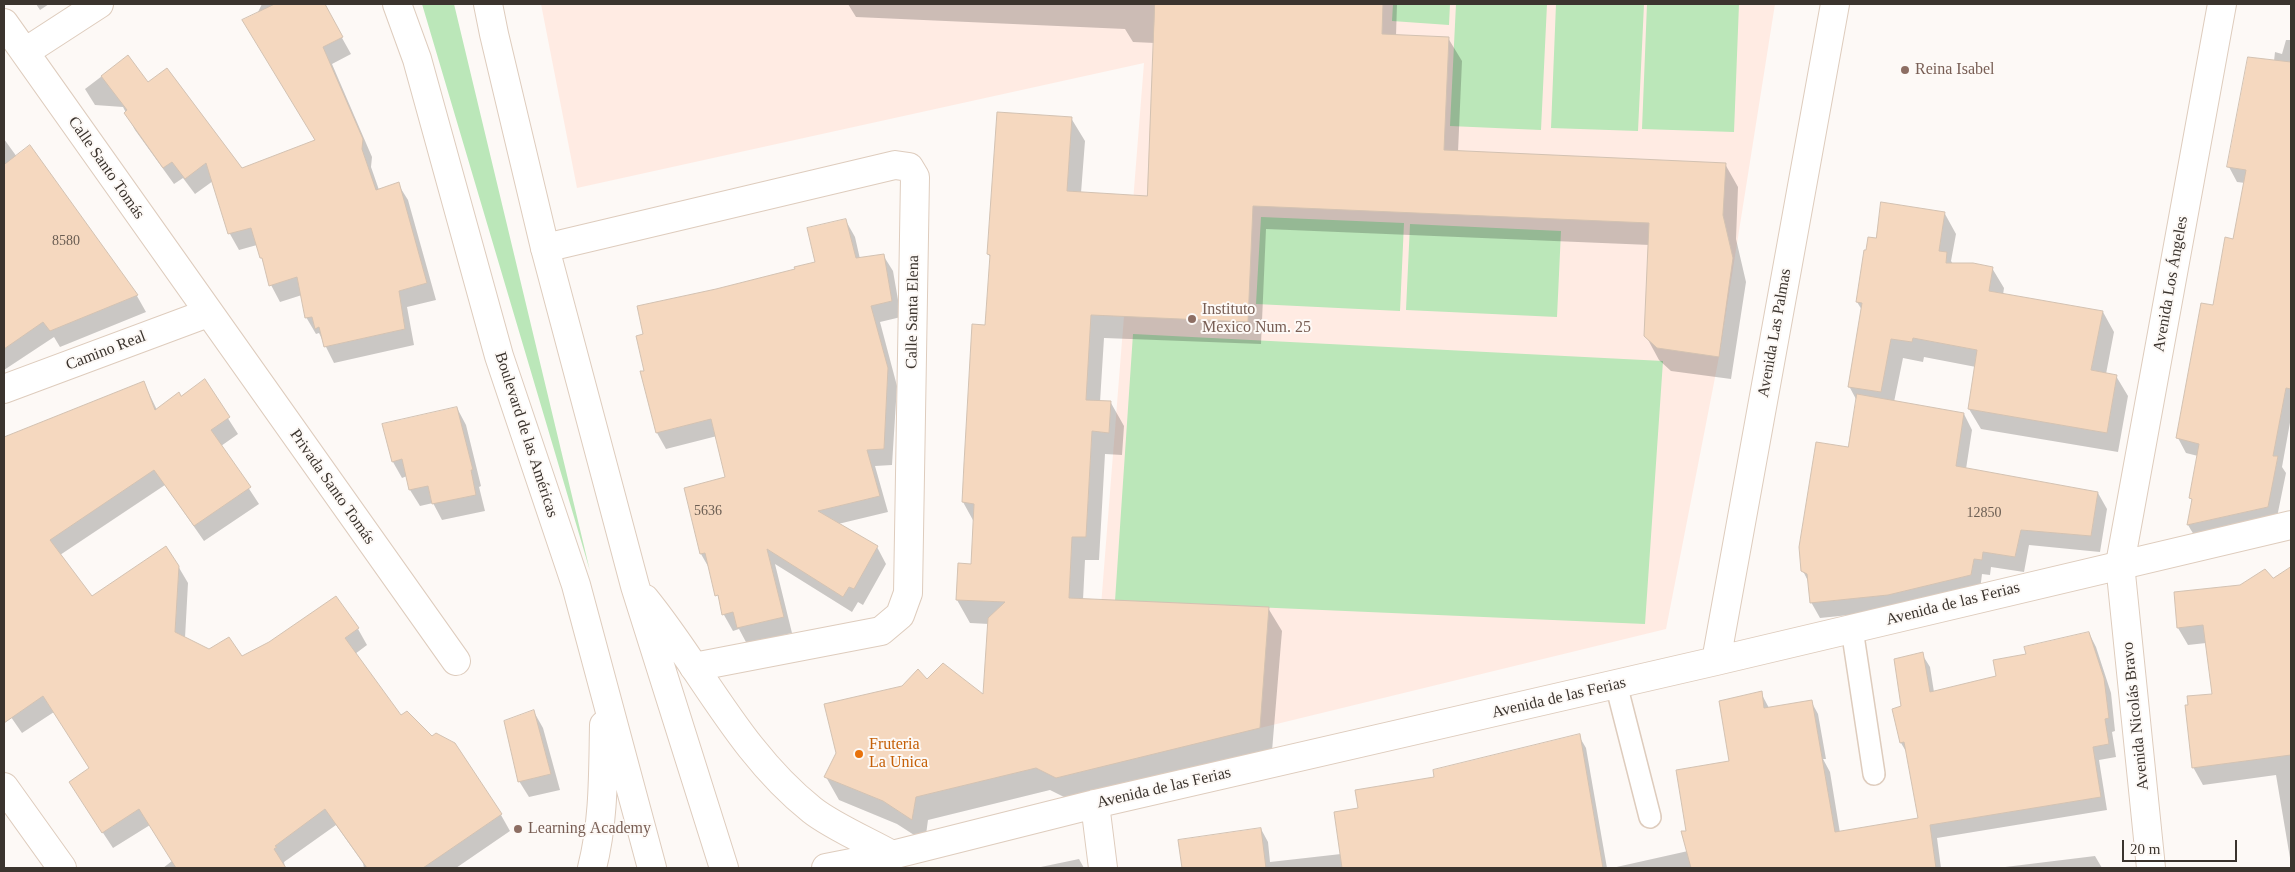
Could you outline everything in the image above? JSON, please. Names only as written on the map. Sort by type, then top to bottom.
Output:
[{"type":"main road","points":[[25,52],[99,4]]},
{"type":"main road","name":"Boulevard de las Américas","points":[[397,4],[417,59],[500,356],[576,585],[652,868]]},
{"type":"main road","points":[[488,4],[545,248],[635,586],[724,868]]},
{"type":"main road","name":"Avenida Las Palmas","points":[[1716,661],[1834,4]]},
{"type":"main road","name":"Avenida Los Ángeles","points":[[2120,564],[2222,4]]},
{"type":"main road","name":"Calle Santo Tomás","points":[[4,23],[208,313]]},
{"type":"main road","name":"Calle Santa Elena","points":[[545,248],[895,165],[908,167],[915,177],[908,593],[900,615],[882,631],[694,667]]},
{"type":"main road","name":"Camino Real","points":[[4,389],[208,313]]},
{"type":"main road","name":"Privada Santo Tomás","points":[[208,313],[456,661]]},
{"type":"main road","name":"Avenida de las Ferias","points":[[826,868],[892,855],[1095,804],[1716,661],[2291,525]]},
{"type":"main road","name":"Avenida Nicolás Bravo","points":[[2120,564],[2151,868]]},
{"type":"main road","points":[[635,586],[672,632],[741,737],[774,776],[814,811],[892,855]]},
{"type":"main road","points":[[592,868],[598,843],[603,782],[604,691]]},
{"type":"main road","points":[[4,787],[62,868]]},
{"type":"main road","points":[[1095,804],[1103,868]]},
{"type":"lane","points":[[1852,629],[1874,774]]},
{"type":"lane","points":[[1616,684],[1650,817]]},
{"type":"shaded area","points":[[541,4],[1775,4],[1719,357],[1666,629],[1088,770],[1144,63],[577,188]]},
{"type":"green space","points":[[422,4],[454,4],[590,571]]},
{"type":"green space","points":[[1393,4],[1450,4],[1449,25],[1392,21]]},
{"type":"green space","points":[[1456,4],[1547,4],[1541,130],[1450,126]]},
{"type":"green space","points":[[1556,4],[1644,4],[1638,131],[1551,128]]},
{"type":"green space","points":[[1647,4],[1739,4],[1734,132],[1642,129]]},
{"type":"green space","points":[[1261,217],[1404,223],[1400,311],[1256,304]]},
{"type":"green space","points":[[1410,224],[1561,231],[1557,317],[1406,310]]},
{"type":"green space","points":[[1133,334],[1663,361],[1645,624],[1115,601]]},
{"type":"building","points":[[275,4],[325,4],[343,37],[323,47],[363,139],[362,149],[376,190],[399,182],[427,283],[399,291],[405,329],[324,347],[319,327],[315,329],[312,317],[305,318],[297,277],[269,286],[262,258],[260,258],[251,228],[228,234],[206,163],[185,179],[172,162],[163,168],[124,113],[127,110],[101,76],[128,55],[148,82],[167,68],[242,168],[315,140],[242,20]]},
{"type":"building","points":[[1155,4],[1383,4],[1382,34],[1449,37],[1444,150],[1726,163],[1723,215],[1733,258],[1719,357],[1657,348],[1644,336],[1649,223],[1253,206],[1248,322],[1091,315],[1086,400],[1111,401],[1109,433],[1092,431],[1086,537],[1072,537],[1069,598],[1269,607],[1260,728],[1056,778],[1036,768],[916,797],[912,820],[883,801],[824,777],[836,753],[824,704],[902,686],[918,669],[927,679],[943,663],[983,694],[988,618],[1005,602],[956,600],[958,563],[971,564],[974,504],[962,502],[964,463],[972,324],[985,325],[990,255],[987,254],[997,112],[1072,117],[1067,191],[1147,196]]},
{"type":"building","points":[[2248,57],[2291,62],[2291,389],[2286,388],[2273,456],[2278,456],[2268,507],[2187,525],[2192,499],[2189,498],[2199,444],[2176,438],[2201,303],[2213,305],[2225,237],[2233,239],[2246,170],[2227,167]]},
{"type":"building","points":[[30,145],[138,295],[50,331],[43,322],[4,349],[4,165]]},
{"type":"building","points":[[1881,202],[1945,212],[1939,251],[1947,252],[1946,263],[1973,263],[1993,267],[1989,291],[2103,311],[2091,370],[2117,375],[2107,433],[1968,409],[1977,350],[1913,338],[1912,342],[1891,339],[1881,392],[1848,387],[1862,303],[1856,302],[1864,250],[1866,250],[1868,237],[1876,238]]},
{"type":"building","points":[[846,219],[856,258],[884,254],[892,301],[871,306],[888,368],[884,449],[867,450],[880,496],[818,511],[878,546],[854,589],[849,587],[843,597],[767,549],[784,617],[737,628],[733,612],[722,615],[718,595],[715,596],[705,553],[700,554],[684,488],[725,477],[711,419],[656,433],[640,371],[644,371],[636,336],[643,334],[637,306],[716,289],[815,262],[807,228]]},
{"type":"building","points":[[205,379],[230,417],[211,430],[251,487],[194,526],[154,470],[50,540],[92,596],[166,546],[179,566],[175,632],[209,649],[229,637],[242,656],[269,642],[336,596],[359,628],[345,638],[401,715],[407,711],[432,736],[436,733],[455,743],[502,814],[423,868],[367,868],[325,809],[275,846],[277,847],[274,849],[286,868],[176,868],[139,809],[102,833],[69,782],[89,768],[43,696],[4,723],[4,437],[144,381],[155,410],[179,392],[181,396]]},
{"type":"building","points":[[1857,394],[1964,413],[1956,466],[2098,492],[2091,536],[2021,530],[2015,557],[1983,552],[1982,560],[1974,559],[1971,575],[1888,595],[1810,603],[1807,574],[1801,571],[1799,547],[1816,442],[1848,447]]},
{"type":"building","points":[[457,407],[473,470],[471,470],[476,495],[432,504],[428,486],[409,490],[402,459],[392,462],[382,424]]},
{"type":"building","points":[[2291,567],[2291,755],[2192,768],[2185,705],[2188,705],[2187,696],[2212,694],[2203,625],[2177,628],[2174,592],[2240,585],[2265,569],[2273,578]]},
{"type":"building","points":[[2089,632],[2104,678],[2109,718],[2105,719],[2109,744],[2093,747],[2101,797],[1930,825],[1936,868],[1691,868],[1681,831],[1686,831],[1676,770],[1729,761],[1719,701],[1762,691],[1764,708],[1812,700],[1835,832],[1918,818],[1904,742],[1900,743],[1892,709],[1901,706],[1894,659],[1923,652],[1930,692],[1996,676],[1993,660],[2026,654],[2024,647]]},
{"type":"building","points":[[534,710],[551,774],[518,782],[504,721]]},
{"type":"building","points":[[1580,734],[1603,868],[1342,868],[1334,812],[1358,808],[1355,790],[1434,777],[1433,770]]},
{"type":"building","points":[[1261,828],[1266,868],[1182,868],[1178,840]]},
{"type":"place","name":"Reina Isabel","points":[[1905,70]]},
{"type":"place","name":"Instituto Mexico Num. 25","points":[[1192,319]]},
{"type":"place","name":"Fruteria La Unica","points":[[859,754]]},
{"type":"place","name":"Learning Academy","points":[[518,829]]}]
